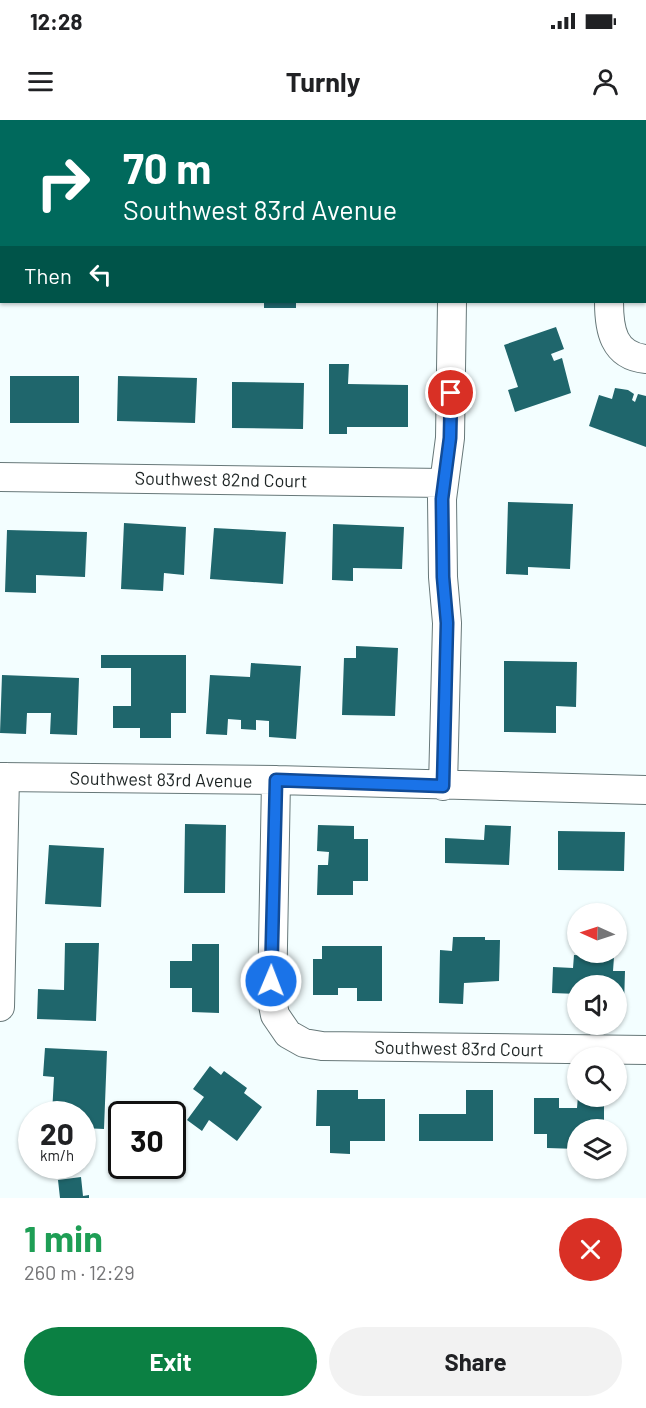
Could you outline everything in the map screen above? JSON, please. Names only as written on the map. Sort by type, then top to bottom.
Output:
[{"type":"street","points":[[443,786],[447,623],[443,577],[443,483],[450,438],[452,303]]},
{"type":"street","points":[[609,303],[610,330],[614,341],[634,355]]},
{"type":"street","name":"Southwest 82nd Court","points":[[0,477],[443,483]]},
{"type":"street","points":[[0,1007],[2,777]]},
{"type":"street","name":"Southwest 83rd Avenue","points":[[2,777],[276,780],[646,790]]},
{"type":"street","name":"Southwest 83rd Court","points":[[276,780],[271,981],[275,1015],[280,1024],[297,1040],[322,1046],[646,1050]]},
{"type":"building","points":[[264,303],[296,303],[296,308],[264,308]]},
{"type":"building","points":[[556,327],[564,349],[551,354],[554,361],[562,358],[571,393],[515,412],[508,390],[518,387],[504,345]]},
{"type":"building","points":[[329,364],[349,364],[348,384],[408,385],[408,427],[347,427],[347,434],[329,434]]},
{"type":"building","points":[[10,376],[79,376],[79,423],[10,423]]},
{"type":"building","points":[[118,376],[197,378],[195,423],[117,421]]},
{"type":"building","points":[[232,382],[304,383],[303,429],[232,428]]},
{"type":"building","points":[[615,388],[628,390],[634,394],[632,400],[635,402],[638,394],[646,396],[646,447],[589,426],[599,395],[612,399]]},
{"type":"building","points":[[508,502],[573,504],[570,569],[528,567],[528,575],[506,574]]},
{"type":"building","points":[[124,523],[186,527],[184,575],[164,573],[163,591],[121,589]]},
{"type":"building","points":[[333,524],[404,527],[402,569],[353,568],[353,581],[332,580]]},
{"type":"building","points":[[214,528],[286,532],[283,584],[210,579]]},
{"type":"building","points":[[7,530],[87,532],[85,577],[36,575],[36,593],[5,592]]},
{"type":"building","points":[[356,646],[398,648],[395,716],[342,715],[344,658],[356,658]]},
{"type":"building","points":[[101,655],[186,655],[186,713],[171,713],[171,738],[140,738],[140,728],[113,728],[113,706],[131,706],[131,668],[101,668]]},
{"type":"building","points":[[504,661],[577,662],[576,707],[556,706],[556,733],[504,732]]},
{"type":"building","points":[[251,663],[301,666],[296,739],[269,737],[269,721],[256,720],[256,730],[241,729],[241,720],[228,719],[227,735],[206,734],[210,675],[250,677]]},
{"type":"building","points":[[2,675],[79,678],[77,735],[50,734],[51,713],[27,713],[26,734],[0,733]]},
{"type":"building","points":[[185,824],[226,825],[225,893],[184,893]]},
{"type":"building","points":[[318,825],[354,826],[354,839],[368,839],[368,881],[353,881],[353,895],[317,895],[318,865],[328,865],[329,852],[317,851]]},
{"type":"building","points":[[485,825],[511,826],[509,865],[445,863],[445,838],[484,840]]},
{"type":"building","points":[[558,831],[625,832],[624,871],[558,870]]},
{"type":"building","points":[[49,845],[104,848],[101,907],[45,904]]},
{"type":"building","points":[[453,937],[485,937],[485,940],[500,940],[499,981],[464,983],[463,1004],[439,1003],[440,950],[452,951]]},
{"type":"building","points":[[65,943],[99,943],[96,1021],[37,1019],[38,989],[64,990]]},
{"type":"building","points":[[192,944],[219,944],[219,1013],[192,1012],[192,988],[170,988],[170,961],[192,961]]},
{"type":"building","points":[[322,946],[382,946],[382,1001],[357,1001],[357,988],[338,988],[338,995],[313,995],[313,959],[322,959]]},
{"type":"building","points":[[573,963],[614,963],[613,971],[625,971],[625,975],[567,975],[567,994],[552,993],[553,967],[573,968]]},
{"type":"building","points":[[45,1048],[107,1051],[104,1129],[96,1129],[96,1101],[53,1101],[54,1077],[43,1076]]},
{"type":"building","points":[[210,1066],[221,1075],[224,1071],[247,1088],[244,1093],[262,1107],[237,1141],[209,1120],[202,1131],[187,1120],[204,1097],[193,1089]]},
{"type":"building","points":[[317,1090],[358,1090],[358,1099],[385,1099],[385,1141],[350,1141],[350,1154],[330,1153],[330,1126],[316,1126]]},
{"type":"building","points":[[466,1090],[493,1090],[493,1141],[419,1141],[419,1114],[466,1114]]},
{"type":"building","points":[[534,1098],[559,1098],[559,1108],[604,1107],[604,1119],[567,1119],[567,1149],[547,1148],[547,1134],[534,1134]]},
{"type":"building","points":[[81,1179],[83,1196],[89,1195],[89,1198],[60,1198],[58,1180]]},
{"type":"route","points":[[271,981],[276,780],[443,786],[447,623],[443,577],[442,499],[450,438],[451,393]]}]
